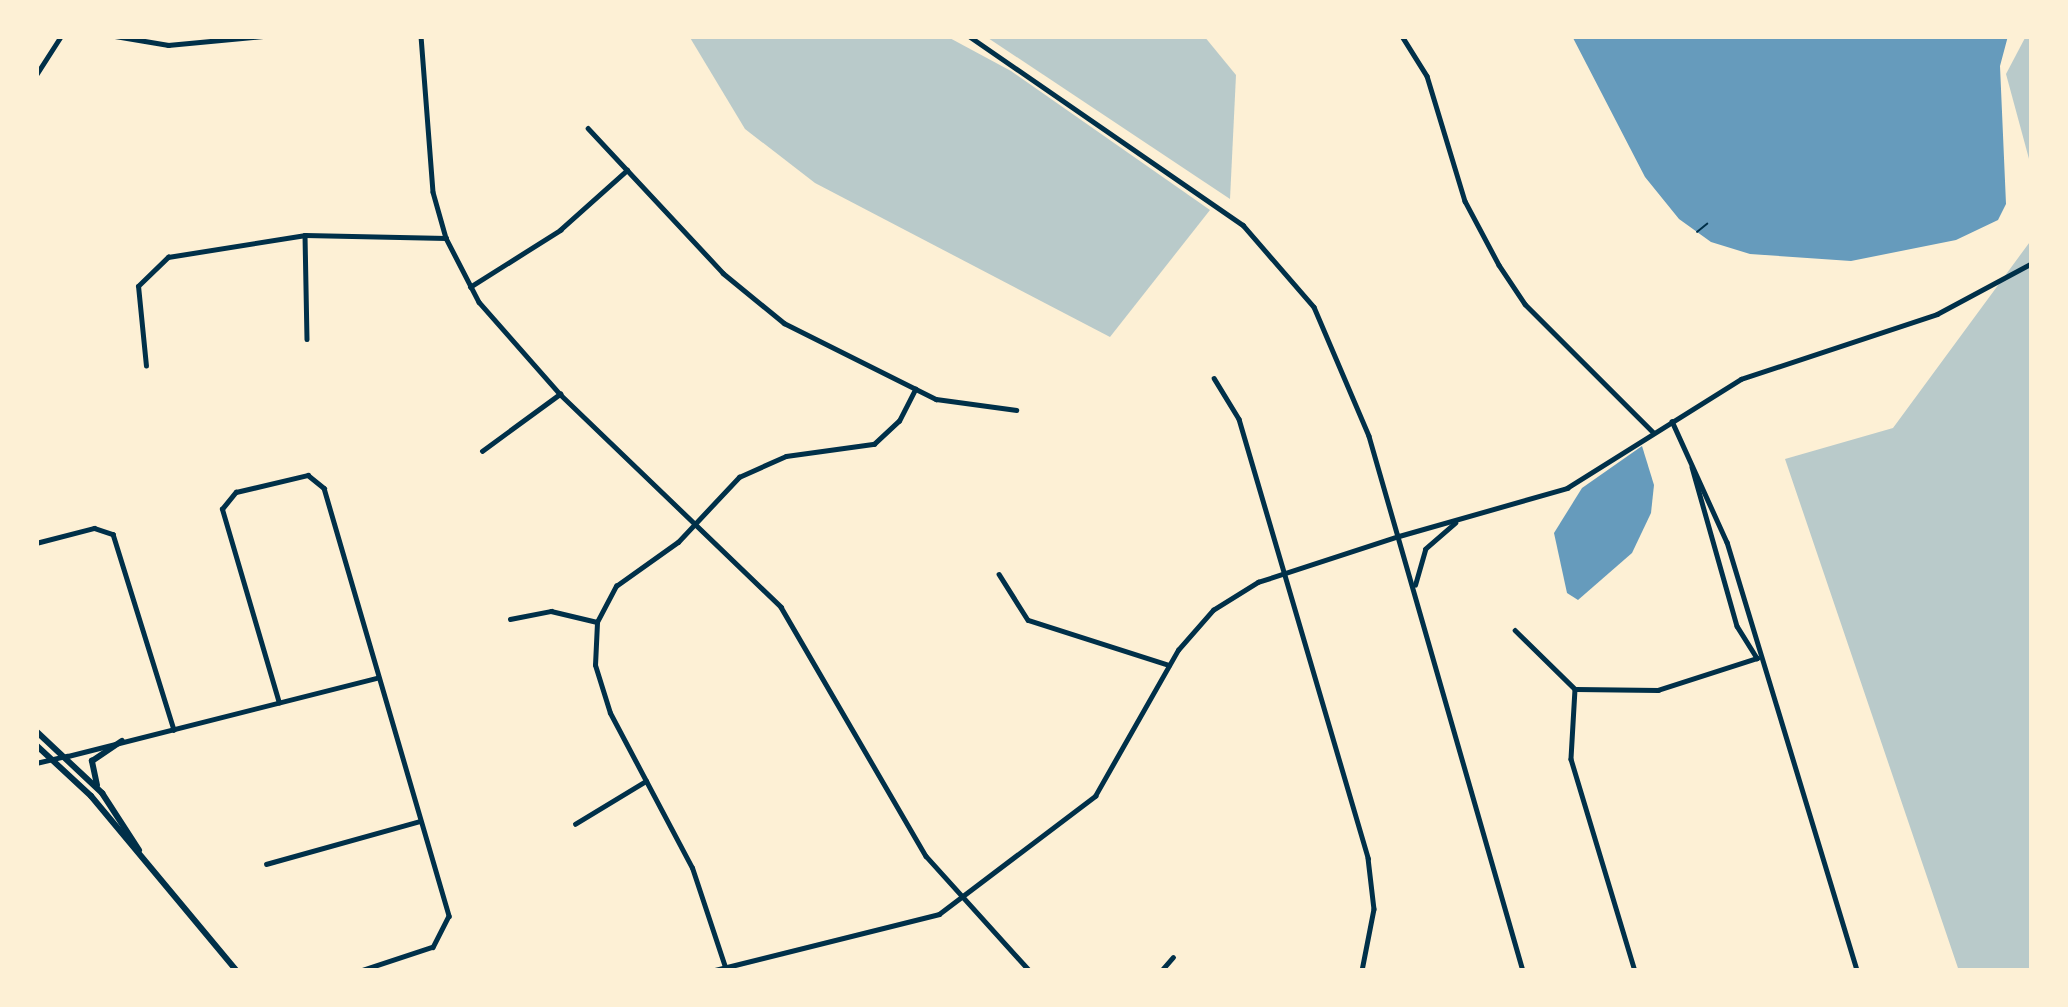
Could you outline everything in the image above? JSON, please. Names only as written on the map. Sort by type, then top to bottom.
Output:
[{"type":"main road","points":[[36,731],[102,793],[140,854]]},
{"type":"main road","points":[[102,793],[92,760],[122,741]]},
{"type":"main road","points":[[36,745],[140,854],[237,971]]},
{"type":"street","points":[[36,75],[61,36]]},
{"type":"street","points":[[115,36],[168,45],[262,36]]},
{"type":"street","points":[[421,36],[433,192],[446,238],[470,287],[560,394],[696,522],[797,628],[912,835],[960,898],[1030,971]]},
{"type":"street","points":[[1402,36],[1427,76],[1465,200],[1499,265],[1525,304],[1653,432]]},
{"type":"street","points":[[974,37],[1225,212],[1284,265],[1345,371],[1399,536],[1523,971]]},
{"type":"street","points":[[588,128],[762,308],[915,389],[966,407],[1016,410]]},
{"type":"street","points":[[470,287],[560,230],[627,170]]},
{"type":"street","points":[[146,366],[134,308],[150,268],[200,250],[305,235],[446,238]]},
{"type":"street","points":[[305,235],[308,339]]},
{"type":"street","points":[[711,971],[913,926],[960,898],[1095,796],[1169,665],[1213,610],[1283,574],[1567,488],[1764,368],[1936,314],[2032,263]]},
{"type":"street","points":[[1214,378],[1240,420],[1371,869],[1372,929],[1362,971]]},
{"type":"street","points":[[725,967],[692,868],[598,678],[597,622],[616,586],[754,468],[874,444],[899,421],[915,389]]},
{"type":"street","points":[[482,451],[560,394]]},
{"type":"street","points":[[1672,421],[1727,542],[1757,658],[1857,971]]},
{"type":"street","points":[[1690,457],[1723,585],[1745,647],[1757,658]]},
{"type":"street","points":[[279,703],[223,504],[236,492],[315,477],[449,916],[445,934],[433,947],[362,971]]},
{"type":"street","points":[[1415,597],[1425,549],[1460,520]]},
{"type":"street","points":[[36,544],[108,530],[174,730]]},
{"type":"street","points":[[1000,574],[1028,620],[1169,665]]},
{"type":"street","points":[[510,619],[551,611],[597,622]]},
{"type":"street","points":[[1515,630],[1575,689],[1658,690],[1757,658]]},
{"type":"street","points":[[36,764],[376,678]]},
{"type":"street","points":[[1575,689],[1571,759],[1635,971]]},
{"type":"street","points":[[575,824],[646,781]]},
{"type":"street","points":[[266,864],[420,821]]},
{"type":"street","points":[[1161,971],[1174,957]]},
{"type":"path","points":[[1697,232],[1707,224]]},
{"type":"shaded area","points":[[689,36],[946,36],[1011,71],[1210,210],[1110,337],[815,183],[745,129]]},
{"type":"shaded area","points":[[985,36],[1204,36],[1236,75],[1230,199]]},
{"type":"shaded area","points":[[2026,36],[2032,36],[2032,170],[2006,74]]},
{"type":"shaded area","points":[[2032,239],[2032,971],[1959,971],[1785,459],[1893,428]]},
{"type":"water","points":[[1572,36],[2008,36],[2000,66],[2006,204],[1998,220],[1956,240],[1851,261],[1750,254],[1711,242],[1679,219],[1645,177]]},
{"type":"water","points":[[1642,446],[1654,485],[1651,513],[1632,553],[1578,600],[1567,593],[1554,533],[1582,488]]}]
